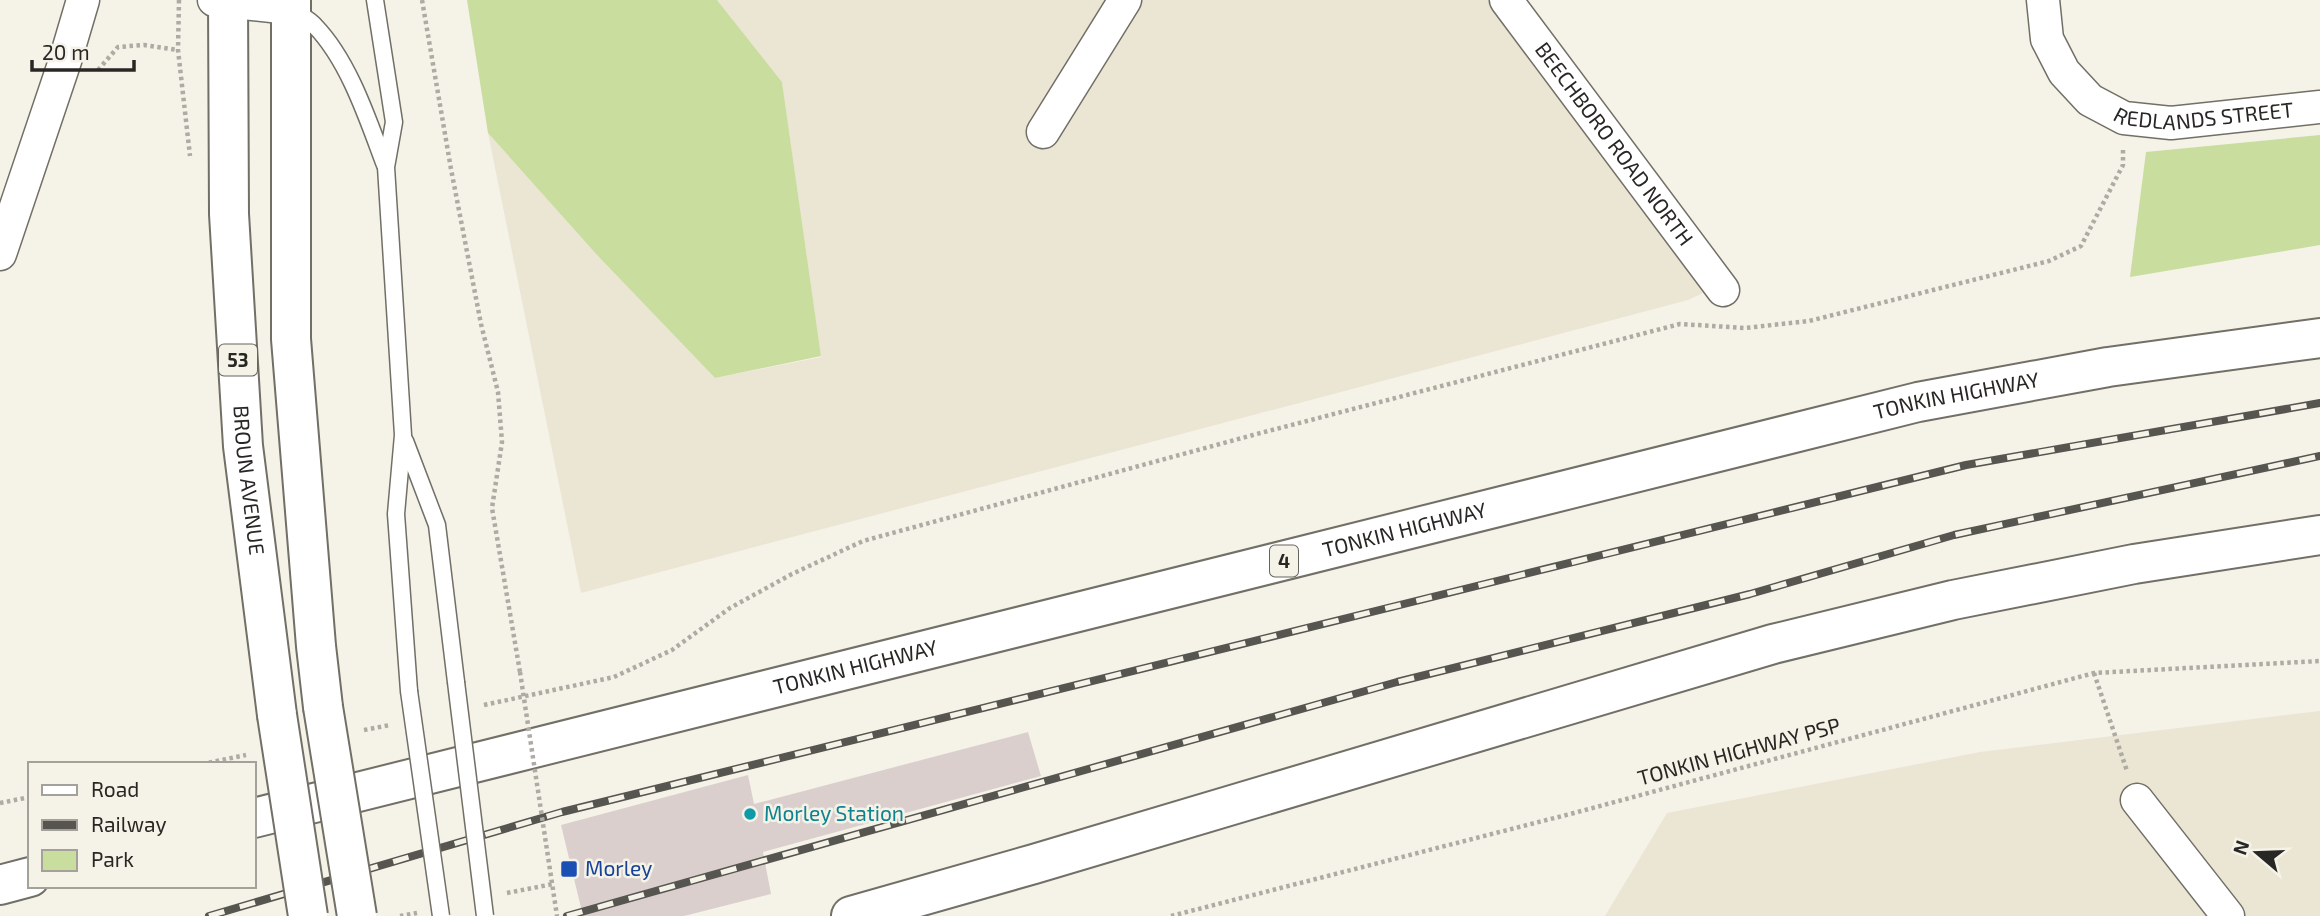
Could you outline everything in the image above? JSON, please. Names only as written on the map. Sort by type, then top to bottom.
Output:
[{"type":"main road","name":"BROUN AVENUE","points":[[223,1],[229,214],[243,446],[277,715],[308,916]]},
{"type":"main road","points":[[291,4],[291,339],[323,706],[357,916]]},
{"type":"main road","name":"TONKIN HIGHWAY","points":[[256,818],[1918,402],[2108,367],[2320,338]]},
{"type":"main road","points":[[851,916],[1773,644],[1953,600],[2134,564],[2320,534]]},
{"type":"main road","points":[[0,885],[28,878]]},
{"type":"street","points":[[0,254],[83,0]]},
{"type":"street","points":[[1043,132],[1125,0]]},
{"type":"street","name":"BEECHBORO ROAD NORTH","points":[[1506,0],[1723,290]]},
{"type":"street","name":"REDLANDS STREET","points":[[2043,0],[2048,39],[2064,72],[2090,100],[2124,118],[2171,123],[2320,107]]},
{"type":"street","points":[[223,1],[291,4]]},
{"type":"street","points":[[2137,800],[2228,916]]},
{"type":"lane","points":[[375,0],[394,122],[386,167],[403,435],[396,514],[409,691],[441,916]]},
{"type":"lane","points":[[291,4],[314,24],[338,55],[369,121],[386,167]]},
{"type":"lane","points":[[403,435],[437,524],[485,916]]},
{"type":"path","points":[[422,0],[481,324],[498,392],[502,442],[492,508],[558,916]]},
{"type":"path","points":[[97,71],[118,47],[144,45],[178,50]]},
{"type":"path","points":[[479,706],[614,677],[672,650],[730,608],[792,574],[863,541],[1253,435],[1680,324],[1745,328],[1809,321],[2049,261],[2081,246],[2094,223],[2123,165],[2124,118]]},
{"type":"path","name":"TONKIN HIGHWAY PSP","points":[[1171,916],[1588,809],[2094,673],[2320,661]]},
{"type":"path","points":[[2094,673],[2137,800]]},
{"type":"path","points":[[358,732],[398,723]]},
{"type":"path","points":[[212,762],[250,754]]},
{"type":"path","points":[[0,803],[28,797]]},
{"type":"shaded area","points":[[717,0],[1495,0],[1703,293],[1688,300],[581,593],[488,133],[597,255],[715,378],[821,357],[782,82]]},
{"type":"shaded area","points":[[2320,711],[2320,916],[1605,916],[1667,813],[1980,752]]},
{"type":"green space","points":[[467,0],[717,0],[782,82],[821,356],[715,378],[597,255],[488,133]]},
{"type":"green space","points":[[2320,135],[2320,245],[2130,277],[2146,152]]},
{"type":"building","name":"Morley Station","points":[[1028,732],[1041,776],[763,852],[771,894],[684,916],[583,916],[561,825],[748,775],[754,804]]},
{"type":"railway","points":[[209,916],[562,812],[1966,465],[2320,403]]},
{"type":"railway","points":[[567,916],[1397,682],[1750,594],[1954,535],[2320,456]]},
{"type":"place","name":"Morley Station","points":[[750,814]]},
{"type":"place","name":"Morley","points":[[569,869]]}]
